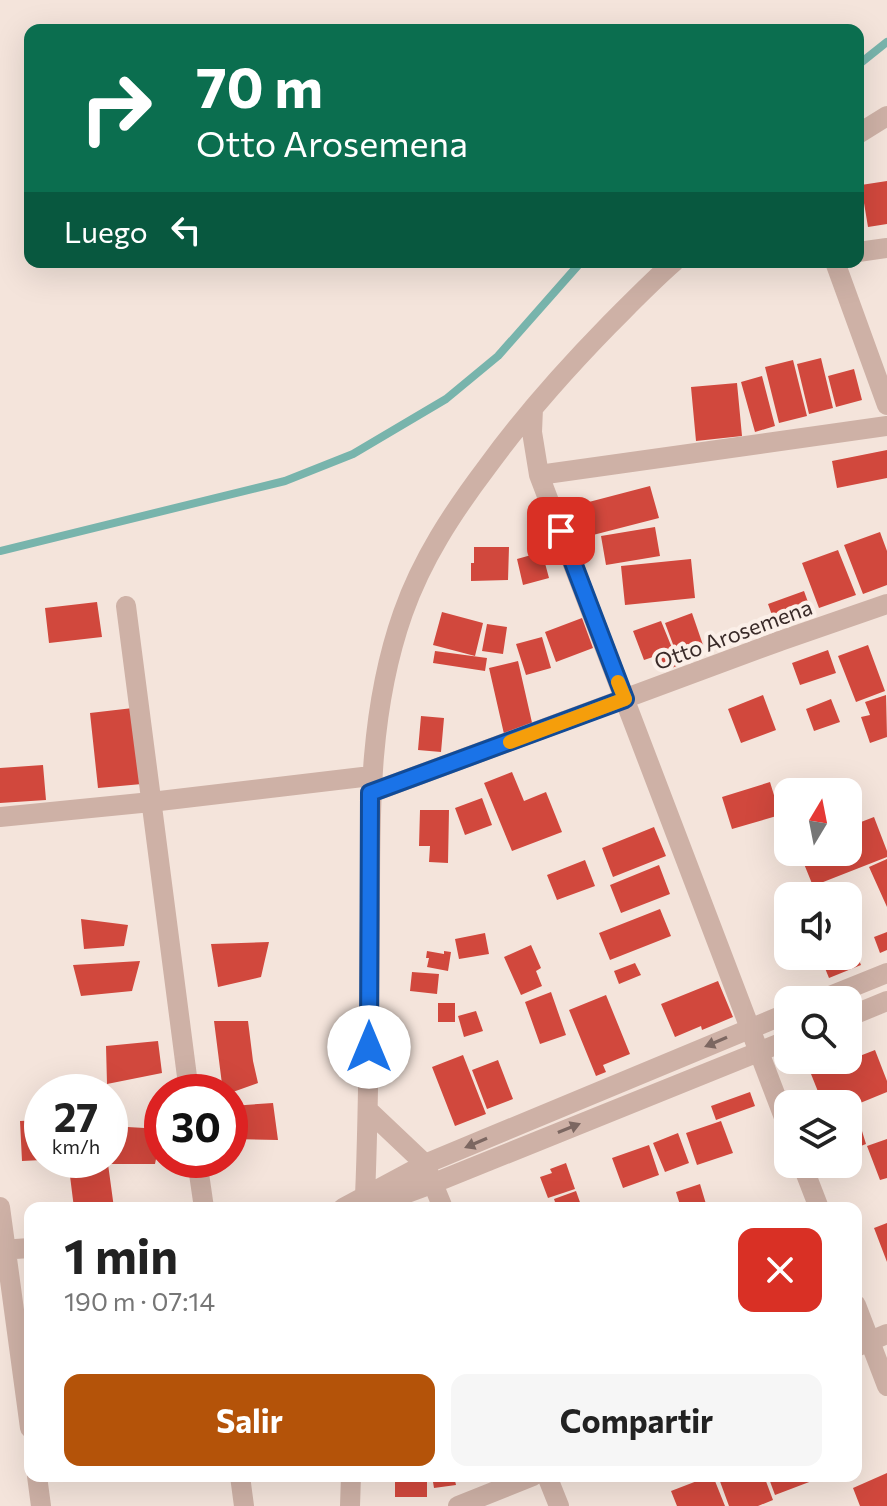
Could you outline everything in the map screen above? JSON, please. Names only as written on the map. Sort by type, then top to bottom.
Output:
[{"type":"street","points":[[864,130],[887,116]]},
{"type":"street","points":[[864,251],[887,248]]},
{"type":"street","points":[[365,1202],[369,1111],[371,784],[380,704],[402,615],[417,577],[468,492],[557,379],[668,268]]},
{"type":"street","points":[[837,268],[887,405]]},
{"type":"street","points":[[533,408],[532,432],[539,475],[774,1091]]},
{"type":"street","points":[[539,475],[887,426]]},
{"type":"street","name":"Otto Arosemena","points":[[0,817],[371,784],[625,699],[887,604]]},
{"type":"street","points":[[126,606],[187,1074]]},
{"type":"street","points":[[855,986],[887,973]]},
{"type":"street","points":[[862,1011],[887,1001]]},
{"type":"street","points":[[368,1202],[425,1164],[774,1019]]},
{"type":"street","points":[[372,1202],[434,1183],[774,1046]]},
{"type":"street","points":[[369,1111],[425,1164],[441,1202]]},
{"type":"street","points":[[200,1178],[203,1202]]},
{"type":"street","points":[[807,1178],[817,1202]]},
{"type":"street","points":[[0,1207],[3,1250],[24,1388]]},
{"type":"street","points":[[3,1250],[24,1248]]},
{"type":"street","points":[[862,1319],[887,1386]]},
{"type":"street","points":[[38,1482],[41,1506]]},
{"type":"street","points":[[241,1482],[244,1506]]},
{"type":"street","points":[[350,1506],[351,1482]]},
{"type":"street","points":[[458,1506],[518,1482]]},
{"type":"street","points":[[549,1482],[559,1506]]},
{"type":"building","points":[[887,181],[887,224],[868,227],[864,185]]},
{"type":"building","points":[[821,358],[833,408],[809,414],[797,364]]},
{"type":"building","points":[[793,360],[807,416],[779,423],[765,367]]},
{"type":"building","points":[[854,369],[862,400],[836,407],[828,376]]},
{"type":"building","points":[[762,376],[775,426],[755,432],[741,382]]},
{"type":"building","points":[[737,383],[742,436],[696,441],[691,387]]},
{"type":"building","points":[[887,450],[887,478],[837,488],[832,461]]},
{"type":"building","points":[[650,486],[659,518],[593,535],[585,503]]},
{"type":"building","points":[[655,527],[660,556],[606,565],[601,536]]},
{"type":"building","points":[[880,532],[887,551],[887,585],[863,594],[844,545]]},
{"type":"building","points":[[474,547],[509,547],[508,580],[471,581]]},
{"type":"building","points":[[838,550],[856,595],[819,608],[802,563]]},
{"type":"building","points":[[542,552],[549,578],[523,585],[517,559]]},
{"type":"building","points":[[691,559],[695,598],[625,605],[621,566]]},
{"type":"building","points":[[804,591],[813,616],[777,629],[768,604]]},
{"type":"building","points":[[97,602],[102,637],[49,643],[45,608]]},
{"type":"building","points":[[442,612],[483,623],[475,656],[433,645]]},
{"type":"building","points":[[692,613],[703,645],[677,655],[665,623]]},
{"type":"building","points":[[582,618],[593,648],[556,662],[545,632]]},
{"type":"building","points":[[661,621],[679,665],[662,672],[656,656],[644,660],[633,631]]},
{"type":"building","points":[[487,624],[507,627],[503,654],[482,651]]},
{"type":"building","points":[[542,637],[551,668],[526,675],[516,644]]},
{"type":"building","points":[[868,645],[885,691],[856,702],[838,656]]},
{"type":"building","points":[[828,650],[836,673],[800,685],[792,663]]},
{"type":"building","points":[[435,651],[487,658],[485,671],[433,663]]},
{"type":"building","points":[[518,661],[533,727],[504,734],[489,668]]},
{"type":"building","points":[[763,695],[776,730],[741,743],[728,709]]},
{"type":"building","points":[[886,695],[887,737],[870,743],[861,717],[870,715],[865,702]]},
{"type":"building","points":[[831,699],[840,722],[814,731],[806,709]]},
{"type":"building","points":[[133,708],[142,784],[98,788],[90,713]]},
{"type":"building","points":[[421,716],[444,718],[441,752],[418,750]]},
{"type":"building","points":[[43,765],[46,800],[0,803],[0,768]]},
{"type":"building","points":[[512,772],[524,801],[546,792],[562,832],[512,851],[484,783]]},
{"type":"building","points":[[770,782],[774,795],[774,817],[732,829],[722,797]]},
{"type":"building","points":[[482,798],[492,825],[465,835],[455,808]]},
{"type":"building","points":[[420,810],[449,810],[448,863],[429,862],[430,846],[419,846]]},
{"type":"building","points":[[874,817],[887,857],[823,882],[811,882],[805,866],[862,866],[862,822]]},
{"type":"building","points":[[654,827],[666,856],[613,877],[602,848]]},
{"type":"building","points":[[887,859],[887,907],[869,867]]},
{"type":"building","points":[[585,860],[595,886],[557,900],[547,875]]},
{"type":"building","points":[[659,865],[670,894],[621,913],[610,885]]},
{"type":"building","points":[[660,909],[671,936],[610,960],[599,933]]},
{"type":"building","points":[[81,919],[128,925],[124,946],[84,949]]},
{"type":"building","points":[[887,932],[887,950],[880,953],[874,937]]},
{"type":"building","points":[[485,933],[489,954],[459,959],[455,939]]},
{"type":"building","points":[[269,942],[261,977],[218,987],[211,944]]},
{"type":"building","points":[[531,945],[541,968],[536,971],[542,986],[521,995],[504,957]]},
{"type":"building","points":[[427,951],[451,952],[448,971],[427,967]]},
{"type":"building","points":[[140,961],[132,991],[81,996],[73,965]]},
{"type":"building","points":[[635,963],[641,975],[619,984],[614,971]]},
{"type":"building","points":[[826,970],[849,970],[829,978]]},
{"type":"building","points":[[412,972],[439,974],[437,994],[410,991]]},
{"type":"building","points":[[718,981],[733,1017],[675,1037],[661,1004]]},
{"type":"building","points":[[551,992],[566,1035],[540,1044],[525,1002]]},
{"type":"building","points":[[606,995],[630,1054],[603,1065],[606,1072],[596,1076],[569,1010]]},
{"type":"building","points":[[438,1003],[455,1003],[455,1022],[438,1022]]},
{"type":"building","points":[[476,1011],[483,1031],[464,1037],[458,1016]]},
{"type":"building","points":[[214,1021],[248,1021],[258,1083],[248,1087],[248,1074],[221,1074]]},
{"type":"building","points":[[158,1041],[162,1073],[144,1074],[144,1077],[128,1080],[128,1074],[107,1074],[106,1046]]},
{"type":"building","points":[[875,1050],[887,1081],[887,1092],[862,1102],[862,1090],[817,1090],[811,1074],[862,1074],[862,1055]]},
{"type":"building","points":[[463,1055],[486,1114],[455,1126],[432,1067]]},
{"type":"building","points":[[498,1060],[513,1099],[487,1109],[472,1070]]},
{"type":"building","points":[[750,1092],[755,1106],[716,1120],[711,1106]]},
{"type":"building","points":[[273,1103],[278,1140],[248,1139],[248,1105]]},
{"type":"building","points":[[20,1121],[24,1121],[24,1161],[22,1161]]},
{"type":"building","points":[[721,1121],[733,1153],[697,1165],[686,1133]]},
{"type":"building","points":[[128,1127],[144,1128],[144,1164],[128,1164]]},
{"type":"building","points":[[678,1133],[689,1163],[665,1172],[653,1143]]},
{"type":"building","points":[[887,1139],[887,1178],[880,1180],[867,1146]]},
{"type":"building","points":[[649,1145],[659,1175],[623,1188],[612,1158]]},
{"type":"building","points":[[566,1163],[575,1189],[548,1198],[540,1177]]},
{"type":"building","points":[[70,1178],[110,1178],[113,1202],[73,1202]]},
{"type":"building","points":[[700,1184],[705,1202],[679,1202],[676,1192]]},
{"type":"building","points":[[576,1191],[580,1202],[555,1202],[554,1199]]},
{"type":"building","points":[[887,1223],[887,1262],[874,1228]]},
{"type":"building","points":[[887,1473],[887,1506],[860,1506],[853,1488]]},
{"type":"building","points":[[395,1482],[427,1482],[427,1497],[395,1497]]},
{"type":"building","points":[[433,1482],[455,1482],[456,1485],[434,1488]]},
{"type":"building","points":[[694,1482],[715,1482],[725,1506],[677,1506],[671,1491]]},
{"type":"building","points":[[720,1482],[766,1482],[773,1500],[758,1506],[729,1506]]},
{"type":"building","points":[[770,1482],[809,1482],[775,1495]]},
{"type":"waterway","points":[[864,60],[887,42]]},
{"type":"waterway","points":[[0,551],[285,481],[353,454],[446,399],[498,356],[576,268]]},
{"type":"slow traffic","points":[[510,742],[625,699],[618,682]]},
{"type":"route","points":[[369,1047],[370,793],[625,699],[561,531]]}]
